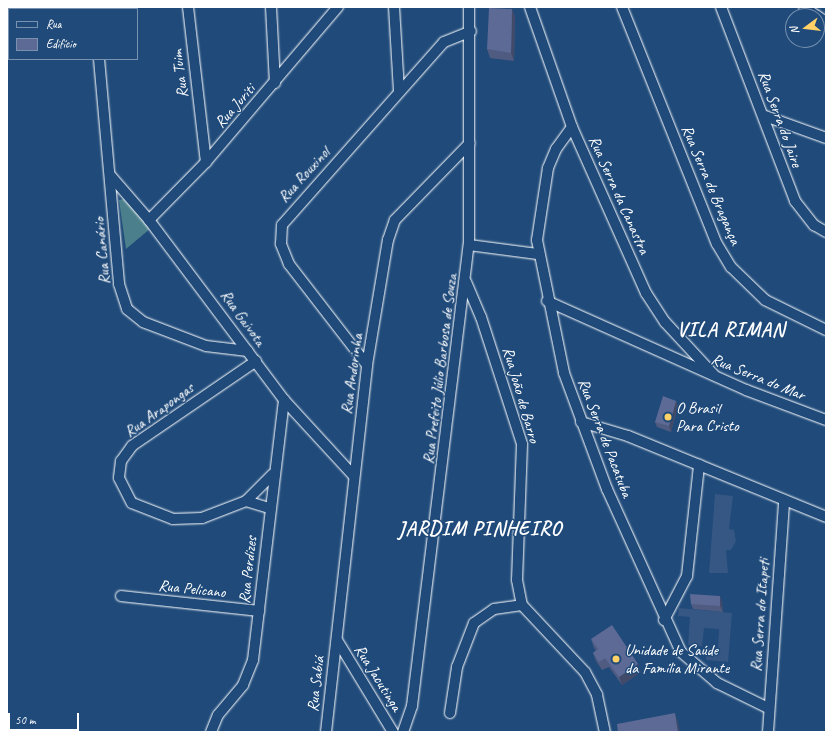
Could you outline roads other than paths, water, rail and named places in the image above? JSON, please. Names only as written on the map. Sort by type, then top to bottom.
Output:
[{"type":"street","name":"Rua Tuim","points":[[188,7],[206,162]]},
{"type":"street","points":[[271,7],[275,83]]},
{"type":"street","name":"Rua Juriti","points":[[149,220],[206,162],[275,83],[338,7]]},
{"type":"street","name":"Rua Prefeito Júlio Barbosa de Souza","points":[[403,732],[413,698],[466,282],[469,245],[471,31],[469,7]]},
{"type":"street","name":"Rua Serra da Canastra","points":[[530,7],[572,127],[646,294],[665,322],[714,375]]},
{"type":"street","name":"Rua Serra de Bragança","points":[[622,7],[717,244],[731,267],[765,300],[826,330]]},
{"type":"street","name":"Rua Serra do Jaire","points":[[721,7],[765,116],[795,201],[814,225],[826,232]]},
{"type":"street","points":[[393,9],[399,91]]},
{"type":"street","name":"Rua Rouxinol","points":[[367,365],[289,264],[280,235],[287,217],[444,42],[471,31]]},
{"type":"street","name":"Rua Canário","points":[[99,60],[119,284],[127,309],[143,322],[206,346],[248,351]]},
{"type":"street","points":[[765,116],[826,138]]},
{"type":"street","name":"Rua Serra de Pacatuba","points":[[572,127],[556,149],[548,168],[539,211],[537,254],[564,373],[607,490],[664,620],[681,652],[698,669],[750,701],[768,708]]},
{"type":"street","name":"Rua Andorinha","points":[[337,640],[367,365],[392,226],[470,143]]},
{"type":"street","name":"Rua Gaivota","points":[[110,176],[149,220],[284,400],[354,476]]},
{"type":"street","points":[[469,245],[537,254]]},
{"type":"street","name":"Rua João de Barro","points":[[466,282],[481,317],[522,444],[517,580],[522,605]]},
{"type":"street","name":"Rua Serra do Mar","points":[[547,301],[714,375],[826,420]]},
{"type":"street","name":"Rua Arapongas","points":[[256,361],[132,446],[121,461],[119,478],[132,503],[173,519],[202,518],[246,501],[274,474]]},
{"type":"street","name":"Rua Perdizes","points":[[211,732],[218,715],[248,675],[259,611],[269,508],[284,400]]},
{"type":"street","points":[[581,422],[699,465],[826,517]]},
{"type":"street","points":[[664,620],[687,576],[699,465]]},
{"type":"street","points":[[246,501],[269,508]]},
{"type":"street","name":"Rua Serra do Itapeti","points":[[768,732],[768,708],[784,501]]},
{"type":"street","name":"Rua Pelicano","points":[[121,596],[259,611]]},
{"type":"street","points":[[450,713],[457,667],[474,623],[494,609],[522,605],[586,672],[597,696],[605,732]]},
{"type":"street","name":"Rua Sabiá","points":[[326,732],[337,640]]},
{"type":"street","name":"Rua Jacutinga","points":[[337,640],[393,732]]},
{"type":"place","name":"O Brasil Para Cristo","points":[[668,417]]},
{"type":"place","name":"Unidade de Saúde da Família Mirante","points":[[616,659]]},
{"type":"district","name":"VILA RIMAN","points":[[731,329]]},
{"type":"district","name":"JARDIM PINHEIRO","points":[[480,528]]}]
